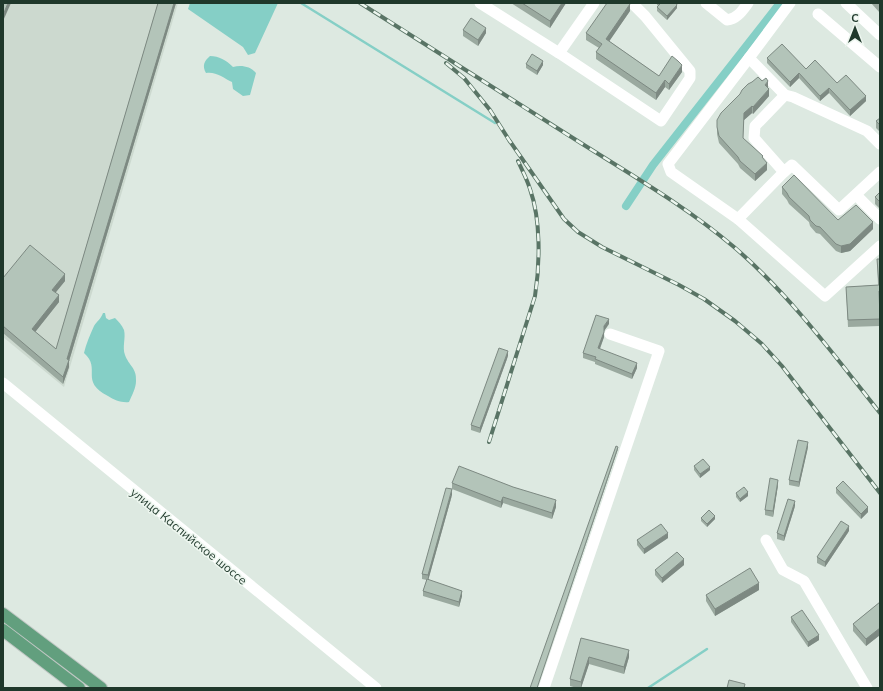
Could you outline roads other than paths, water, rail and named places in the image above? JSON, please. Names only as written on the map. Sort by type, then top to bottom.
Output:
[{"type":"main road","points":[[3,614],[102,688]]},
{"type":"main road","points":[[3,630],[79,688]]},
{"type":"street","points":[[480,3],[559,53],[661,121],[690,78],[690,71],[645,16],[632,3]]},
{"type":"street","points":[[559,53],[594,3]]},
{"type":"street","points":[[706,3],[727,20],[732,20],[736,17],[748,3]]},
{"type":"street","points":[[790,3],[668,164],[671,172],[738,219],[825,296],[880,246]]},
{"type":"street","points":[[846,3],[880,35]]},
{"type":"street","points":[[818,14],[880,67]]},
{"type":"street","points":[[749,58],[785,95],[793,97],[867,131],[880,144]]},
{"type":"street","points":[[784,172],[754,138],[755,126],[785,95]]},
{"type":"street","points":[[738,219],[792,165],[839,210],[880,172]]},
{"type":"street","points":[[856,195],[880,219]]},
{"type":"street","points":[[544,688],[659,351],[610,334]]},
{"type":"street","name":"улица Каспийское шоссе","points":[[3,383],[376,688]]},
{"type":"street","points":[[766,540],[783,570],[804,581],[867,688]]},
{"type":"water","points":[[190,3],[278,3],[255,53],[248,55],[243,47],[188,9]]},
{"type":"water","points":[[210,56],[222,59],[233,67],[245,67],[254,71],[256,73],[250,95],[243,96],[233,89],[232,82],[223,77],[216,74],[206,73],[204,64]]},
{"type":"water","points":[[103,313],[105,313],[106,318],[109,320],[115,318],[124,330],[124,352],[134,370],[136,377],[134,392],[129,402],[115,400],[99,391],[92,380],[91,364],[84,353],[94,326]]},
{"type":"waterway","points":[[301,3],[495,123]]},
{"type":"waterway","points":[[626,206],[653,165],[780,3]]},
{"type":"waterway","points":[[648,688],[707,649]]},
{"type":"railway","points":[[360,3],[661,193],[734,247],[793,305],[880,413]]},
{"type":"railway","points":[[446,63],[464,78],[490,110],[564,219],[578,232],[602,247],[704,299],[735,321],[762,344],[782,366],[880,493]]},
{"type":"railway","points":[[489,442],[535,296],[537,283],[539,256],[538,228],[534,201],[529,185],[518,161]]}]
